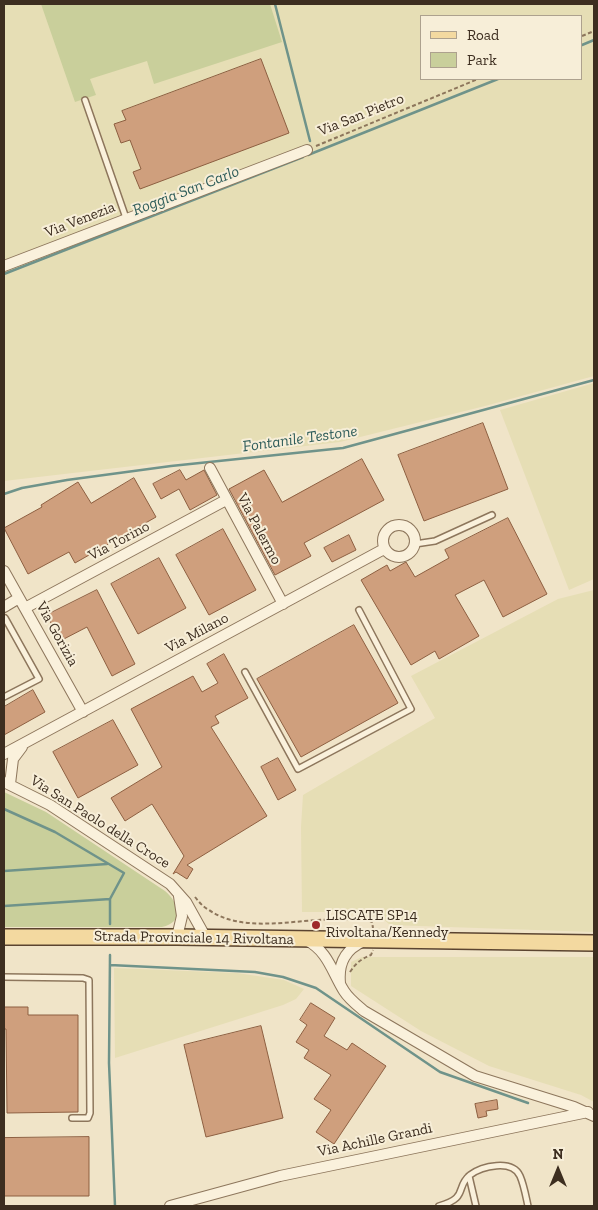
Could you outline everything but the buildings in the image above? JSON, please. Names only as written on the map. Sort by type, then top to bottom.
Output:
[{"type":"main road","name":"Strada Provinciale 14 Rivoltana","points":[[4,937],[177,937],[594,943]]},
{"type":"street","name":"Via Venezia","points":[[4,266],[307,150]]},
{"type":"street","name":"Via Palermo","points":[[210,468],[283,604]]},
{"type":"street","name":"Via Torino","points":[[25,608],[226,500]]},
{"type":"street","points":[[398,524],[406,526],[412,531],[415,544],[410,553],[402,557],[392,556],[384,549],[382,541],[384,533],[390,527],[398,524]]},
{"type":"street","name":"Via Milano","points":[[4,754],[384,549]]},
{"type":"street","name":"Via Gorizia","points":[[4,571],[83,712]]},
{"type":"street","points":[[4,607],[19,598]]},
{"type":"street","points":[[7,783],[13,759],[24,744]]},
{"type":"street","name":"Via San Paolo della Croce","points":[[7,783],[50,805],[170,884],[186,902],[206,938]]},
{"type":"street","points":[[177,937],[182,913],[178,892]]},
{"type":"street","points":[[305,940],[314,944],[322,952],[348,997],[364,1011],[463,1070],[487,1080],[591,1114]]},
{"type":"street","points":[[341,986],[340,977],[344,957],[351,948],[369,941]]},
{"type":"street","name":"Via Achille Grandi","points":[[170,1206],[280,1176],[591,1114]]},
{"type":"lane","points":[[85,100],[126,218]]},
{"type":"lane","points":[[415,544],[434,541],[492,515]]},
{"type":"lane","points":[[245,672],[298,769],[411,709],[359,610]]},
{"type":"lane","points":[[4,619],[39,679],[4,697]]},
{"type":"lane","points":[[4,977],[83,978],[89,980],[90,1113],[88,1118],[72,1118]]},
{"type":"lane","points":[[439,1206],[453,1202],[469,1176],[482,1169],[499,1165],[515,1170],[520,1175],[528,1206]]},
{"type":"lane","points":[[469,1176],[476,1206]]},
{"type":"path","name":"Via San Pietro","points":[[307,150],[476,80]]},
{"type":"path","points":[[191,893],[204,907],[214,913],[243,922],[276,923],[321,920],[371,920],[373,923],[369,941],[372,954],[356,963],[344,977],[341,986]]},
{"type":"shaded area","points":[[4,4],[594,4],[594,376],[485,406],[340,442],[4,481]]},
{"type":"shaded area","points":[[594,383],[594,579],[569,590],[500,410]]},
{"type":"shaded area","points":[[594,590],[594,932],[390,925],[375,912],[302,912],[301,827],[303,795],[435,718],[411,676],[558,599]]},
{"type":"shaded area","points":[[362,957],[594,957],[594,1102],[581,1095],[489,1066],[421,1031],[351,986],[351,962]]},
{"type":"shaded area","points":[[114,968],[237,973],[284,980],[304,989],[296,999],[283,1005],[115,1058]]},
{"type":"green space","points":[[41,4],[270,4],[282,42],[154,84],[147,61],[90,79],[96,95],[75,102]]},
{"type":"green space","points":[[4,792],[46,812],[165,891],[174,901],[177,917],[169,925],[162,927],[4,927]]},
{"type":"waterway","points":[[275,4],[310,141]]},
{"type":"waterway","points":[[583,45],[594,40]]},
{"type":"waterway","points":[[308,155],[496,80]]},
{"type":"waterway","name":"Roggia San Carlo","points":[[4,274],[303,157]]},
{"type":"waterway","name":"Fontanile Testone","points":[[4,494],[22,488],[67,480],[171,466],[343,448],[594,380]]},
{"type":"waterway","points":[[4,809],[55,832],[124,873],[110,899],[110,924]]},
{"type":"waterway","points":[[4,871],[107,864]]},
{"type":"waterway","points":[[4,906],[110,899]]},
{"type":"waterway","points":[[110,955],[109,1063],[115,1206]]},
{"type":"waterway","points":[[110,965],[255,972],[283,977],[316,988],[440,1072],[528,1103]]},
{"type":"place","name":"LISCATE SP14 Rivoltana/Kennedy","points":[[316,925]]}]
